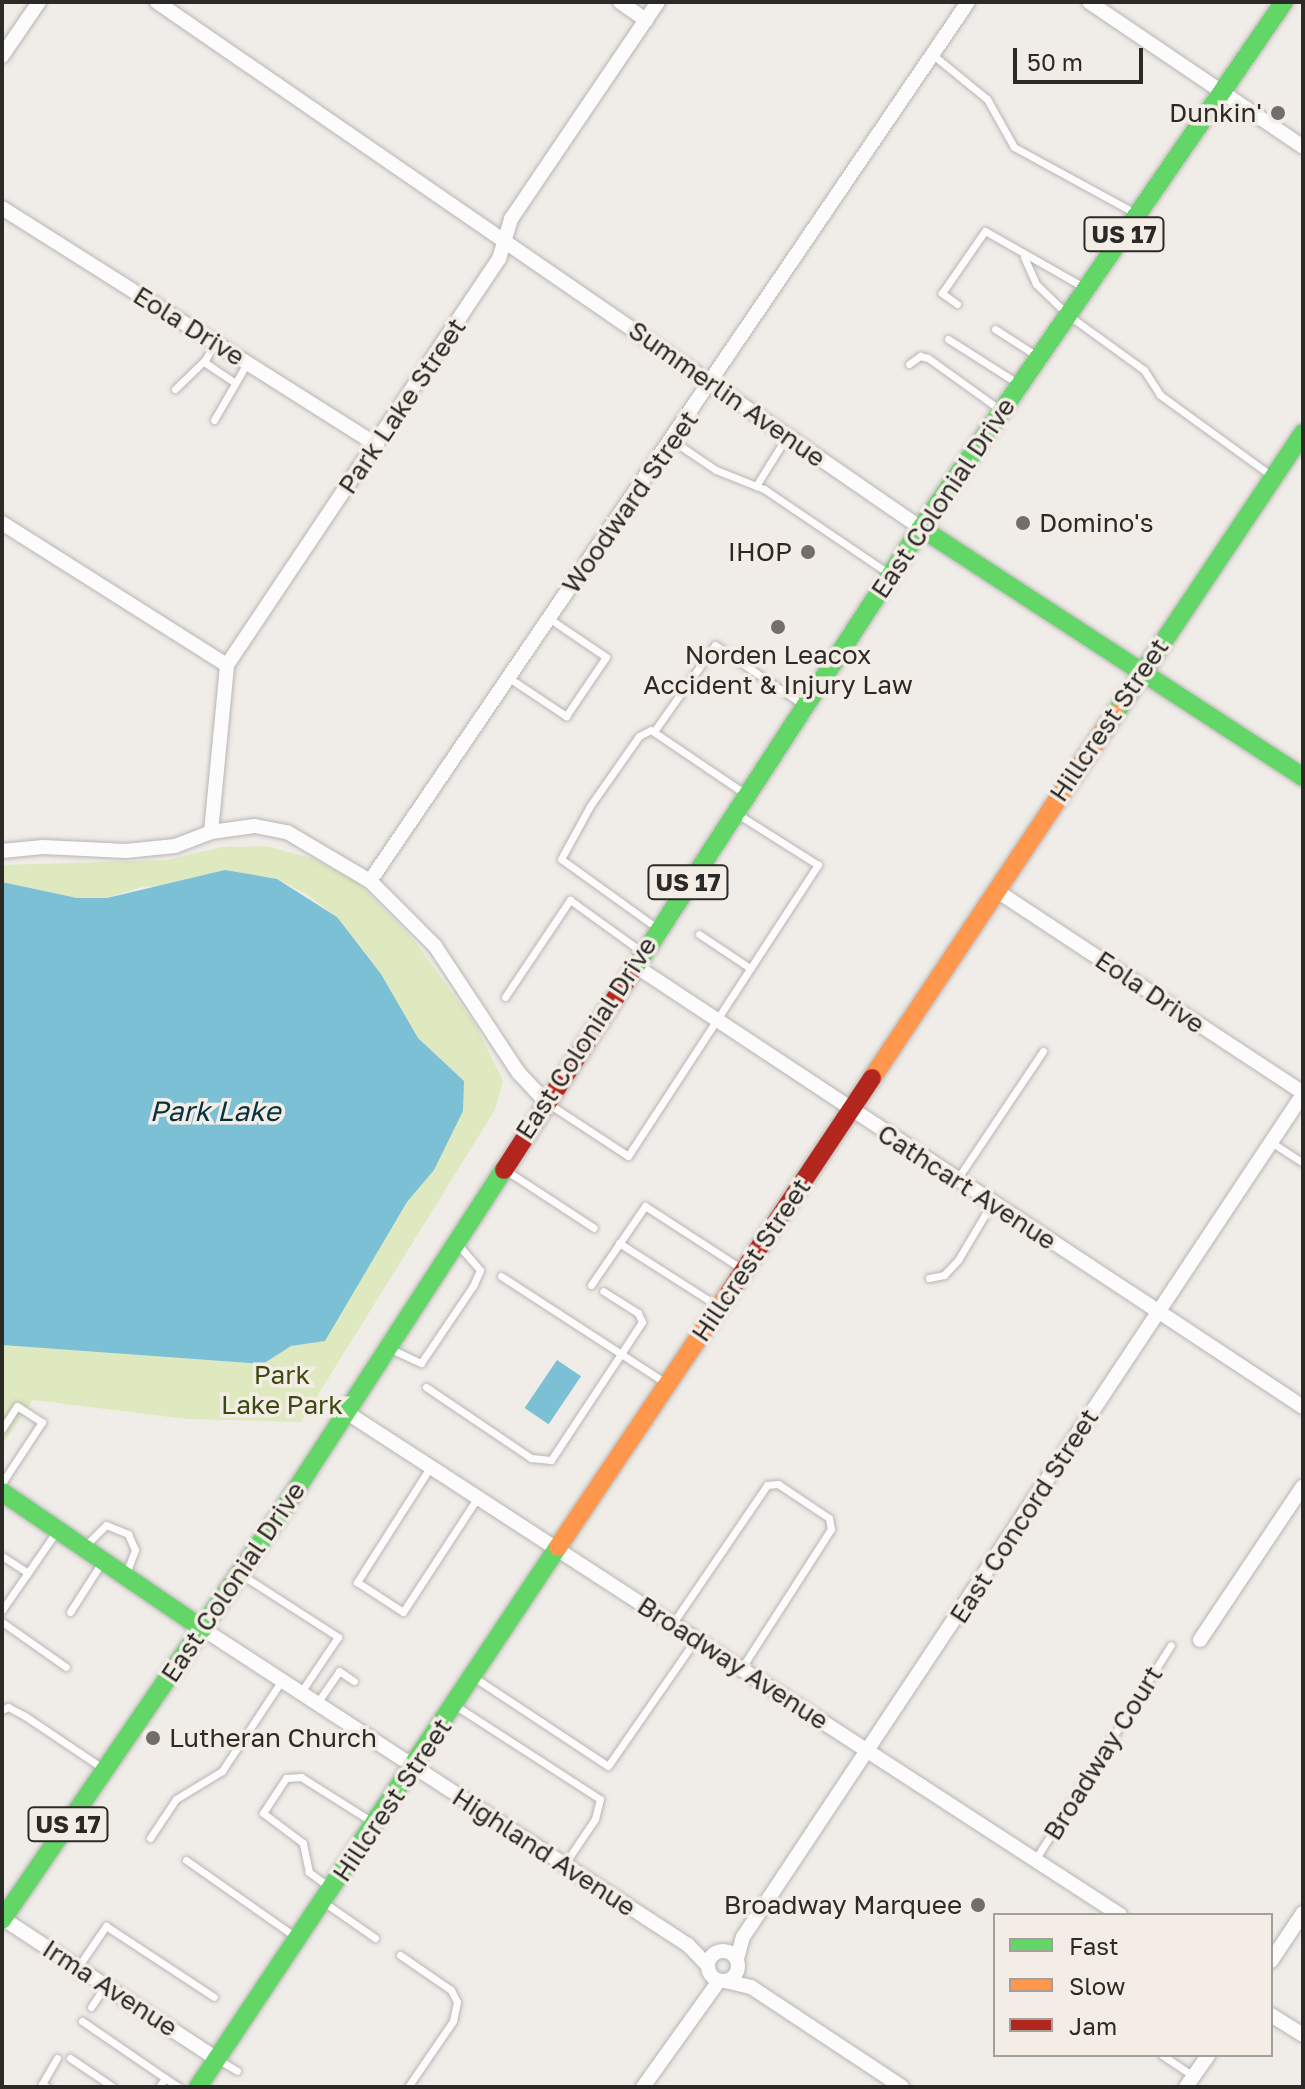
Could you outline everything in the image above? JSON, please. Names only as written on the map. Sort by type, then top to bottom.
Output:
[{"type":"main road","name":"East Colonial Drive","points":[[2,1919],[240,1574],[657,928],[921,528],[1284,2]]},
{"type":"main road","name":"Hillcrest Street","points":[[198,2087],[475,1678],[558,1548],[1303,433]]},
{"type":"main road","name":"Summerlin Avenue","points":[[921,528],[1303,777]]},
{"type":"main road","name":"Highland Avenue","points":[[2,1492],[203,1629]]},
{"type":"street","points":[[2,56],[39,2]]},
{"type":"street","name":"Summerlin Avenue","points":[[157,2],[505,238],[921,528]]},
{"type":"street","points":[[620,2],[646,20]]},
{"type":"street","name":"Park Lake Street","points":[[211,832],[227,665],[499,259],[511,219],[658,2]]},
{"type":"street","name":"Woodward Street","points":[[370,881],[673,441],[968,2]]},
{"type":"street","points":[[1089,2],[1303,147]]},
{"type":"street","name":"Eola Drive","points":[[2,208],[377,445]]},
{"type":"street","points":[[2,523],[227,665]]},
{"type":"street","points":[[2,851],[43,847],[126,851],[175,846],[211,832],[255,826],[287,832],[370,881],[435,946],[518,1072],[545,1101]]},
{"type":"street","name":"Eola Drive","points":[[997,891],[1303,1094]]},
{"type":"street","name":"Cathcart Avenue","points":[[638,958],[714,1019],[1303,1407]]},
{"type":"street","name":"East Concord Street","points":[[712,1960],[743,1937],[1303,1094]]},
{"type":"street","name":"Broadway Avenue","points":[[346,1412],[1117,1913]]},
{"type":"street","points":[[1200,1640],[1303,1486]]},
{"type":"street","name":"Highland Avenue","points":[[203,1629],[712,1960],[722,1981]]},
{"type":"street","points":[[1273,1958],[1303,1913]]},
{"type":"street","name":"Irma Avenue","points":[[2,1919],[217,2059]]},
{"type":"street","name":"East Concord Street","points":[[737,1961],[743,1937]]},
{"type":"street","points":[[695,2009],[712,1960],[737,1961]]},
{"type":"street","points":[[643,2087],[695,2009],[722,1981],[735,1975],[737,1961]]},
{"type":"street","points":[[737,1961],[751,1987]]},
{"type":"street","points":[[722,1981],[751,1987],[894,2085]]},
{"type":"street","points":[[1273,2016],[1303,2035]]},
{"type":"street","points":[[1190,2081],[1207,2057]]},
{"type":"lane","points":[[933,55],[987,99],[1014,147],[1138,215]]},
{"type":"lane","points":[[957,304],[942,293],[985,231],[1024,257],[1050,265],[1086,289]]},
{"type":"lane","points":[[1024,257],[1036,284],[1068,315],[1144,370],[1160,395],[1273,477]]},
{"type":"lane","points":[[997,331],[1039,357]]},
{"type":"lane","points":[[948,339],[1020,385]]},
{"type":"lane","points":[[175,389],[204,362],[215,343]]},
{"type":"lane","points":[[909,364],[920,356],[928,358],[1002,412]]},
{"type":"lane","points":[[204,362],[235,383]]},
{"type":"lane","points":[[214,420],[247,362]]},
{"type":"lane","points":[[756,486],[787,436]]},
{"type":"lane","points":[[673,441],[716,470],[756,486],[890,575]]},
{"type":"lane","points":[[509,678],[566,716],[606,657],[550,619]]},
{"type":"lane","points":[[657,928],[561,859],[590,806],[639,736],[655,730],[715,645],[804,706]]},
{"type":"lane","points":[[655,730],[746,794]]},
{"type":"lane","points":[[545,1101],[628,1156],[714,1019],[818,865],[734,812]]},
{"type":"lane","points":[[505,997],[570,900],[638,958]]},
{"type":"lane","points":[[699,934],[750,968]]},
{"type":"lane","points":[[957,1180],[1043,1051]]},
{"type":"lane","points":[[1271,1142],[1303,1163]]},
{"type":"lane","points":[[502,1168],[594,1228]]},
{"type":"lane","points":[[929,1278],[944,1275],[958,1260],[992,1203]]},
{"type":"lane","points":[[591,1285],[641,1209],[649,1207],[744,1271]]},
{"type":"lane","points":[[388,1346],[409,1362],[421,1363],[473,1286],[480,1270],[456,1240]]},
{"type":"lane","points":[[619,1243],[720,1307]]},
{"type":"lane","points":[[501,1276],[668,1384]]},
{"type":"lane","points":[[426,1387],[531,1458],[547,1462],[622,1354],[641,1316],[603,1291]]},
{"type":"lane","points":[[2,1429],[17,1406],[42,1422],[2,1483]]},
{"type":"lane","points":[[431,1466],[357,1582],[403,1612],[478,1496]]},
{"type":"lane","points":[[673,1623],[767,1485],[778,1484],[829,1518],[831,1529],[741,1669]]},
{"type":"lane","points":[[84,1548],[106,1525],[128,1534],[135,1550],[125,1575]]},
{"type":"lane","points":[[2,1610],[58,1530]]},
{"type":"lane","points":[[2,1556],[28,1573]]},
{"type":"lane","points":[[70,1612],[103,1560]]},
{"type":"lane","points":[[240,1574],[338,1637],[301,1692]]},
{"type":"lane","points":[[2,1622],[66,1667]]},
{"type":"lane","points":[[475,1678],[608,1766],[696,1639]]},
{"type":"lane","name":"Broadway Court","points":[[1035,1860],[1171,1645]]},
{"type":"lane","points":[[317,1703],[339,1671],[354,1681]]},
{"type":"lane","points":[[150,1838],[176,1799],[222,1771],[282,1680]]},
{"type":"lane","points":[[456,1706],[600,1799],[595,1819],[564,1866]]},
{"type":"lane","points":[[2,1710],[8,1707],[25,1716],[105,1770]]},
{"type":"lane","points":[[375,1938],[328,1896],[309,1872],[303,1843],[263,1813],[286,1778],[301,1777],[377,1824]]},
{"type":"lane","points":[[186,1860],[299,1939]]},
{"type":"lane","points":[[78,1967],[106,1926],[214,1997]]},
{"type":"lane","points":[[400,1955],[451,1990],[457,2002],[453,2021],[408,2087]]},
{"type":"lane","points":[[91,2007],[105,1986]]},
{"type":"lane","points":[[82,2021],[179,2087]]},
{"type":"lane","points":[[1164,2057],[1190,2081]]},
{"type":"lane","points":[[47,2087],[42,2084],[57,2058]]},
{"type":"lane","points":[[70,2058],[113,2087]]},
{"type":"lane","points":[[217,2059],[237,2071]]},
{"type":"lane","points":[[159,2087],[165,2078]]},
{"type":"green space","name":"Park Lake Park","points":[[266,846],[314,859],[358,883],[413,939],[475,1024],[503,1081],[495,1110],[301,1422],[186,1419],[33,1400],[2,1445],[2,1345],[263,1364],[291,1346],[325,1341],[407,1202],[434,1170],[464,1081],[418,1038],[381,974],[337,917],[306,894],[277,879],[142,887],[107,898],[77,898],[2,882],[2,865],[166,860],[222,847]]},
{"type":"water","name":"Park Lake","points":[[225,870],[277,879],[337,917],[381,974],[418,1038],[464,1081],[463,1111],[434,1170],[407,1202],[325,1341],[291,1346],[263,1364],[2,1345],[2,882],[77,898],[107,898]]},
{"type":"water","points":[[557,1360],[581,1376],[549,1424],[525,1408]]},
{"type":"traffic: fast","points":[[631,974],[921,528],[1284,2]]},
{"type":"traffic: fast","points":[[1115,714],[1303,433]]},
{"type":"traffic: fast","points":[[921,528],[1303,777]]},
{"type":"traffic: fast","points":[[2,1920],[275,1522],[504,1170]]},
{"type":"traffic: fast","points":[[2,1492],[203,1629]]},
{"type":"traffic: fast","points":[[198,2087],[558,1547]]},
{"type":"traffic: slow","points":[[872,1078],[1115,714]]},
{"type":"traffic: slow","points":[[558,1547],[730,1291]]},
{"type":"traffic: jam","points":[[504,1170],[631,974]]},
{"type":"traffic: jam","points":[[730,1291],[872,1078]]},
{"type":"place","name":"Dunkin'","points":[[1278,113]]},
{"type":"place","name":"Domino's","points":[[1023,523]]},
{"type":"place","name":"IHOP","points":[[808,552]]},
{"type":"place","name":"Norden Leacox Accident & Injury Law","points":[[778,627]]},
{"type":"place","name":"Lutheran Church","points":[[153,1738]]},
{"type":"place","name":"Broadway Marquee","points":[[978,1905]]}]
